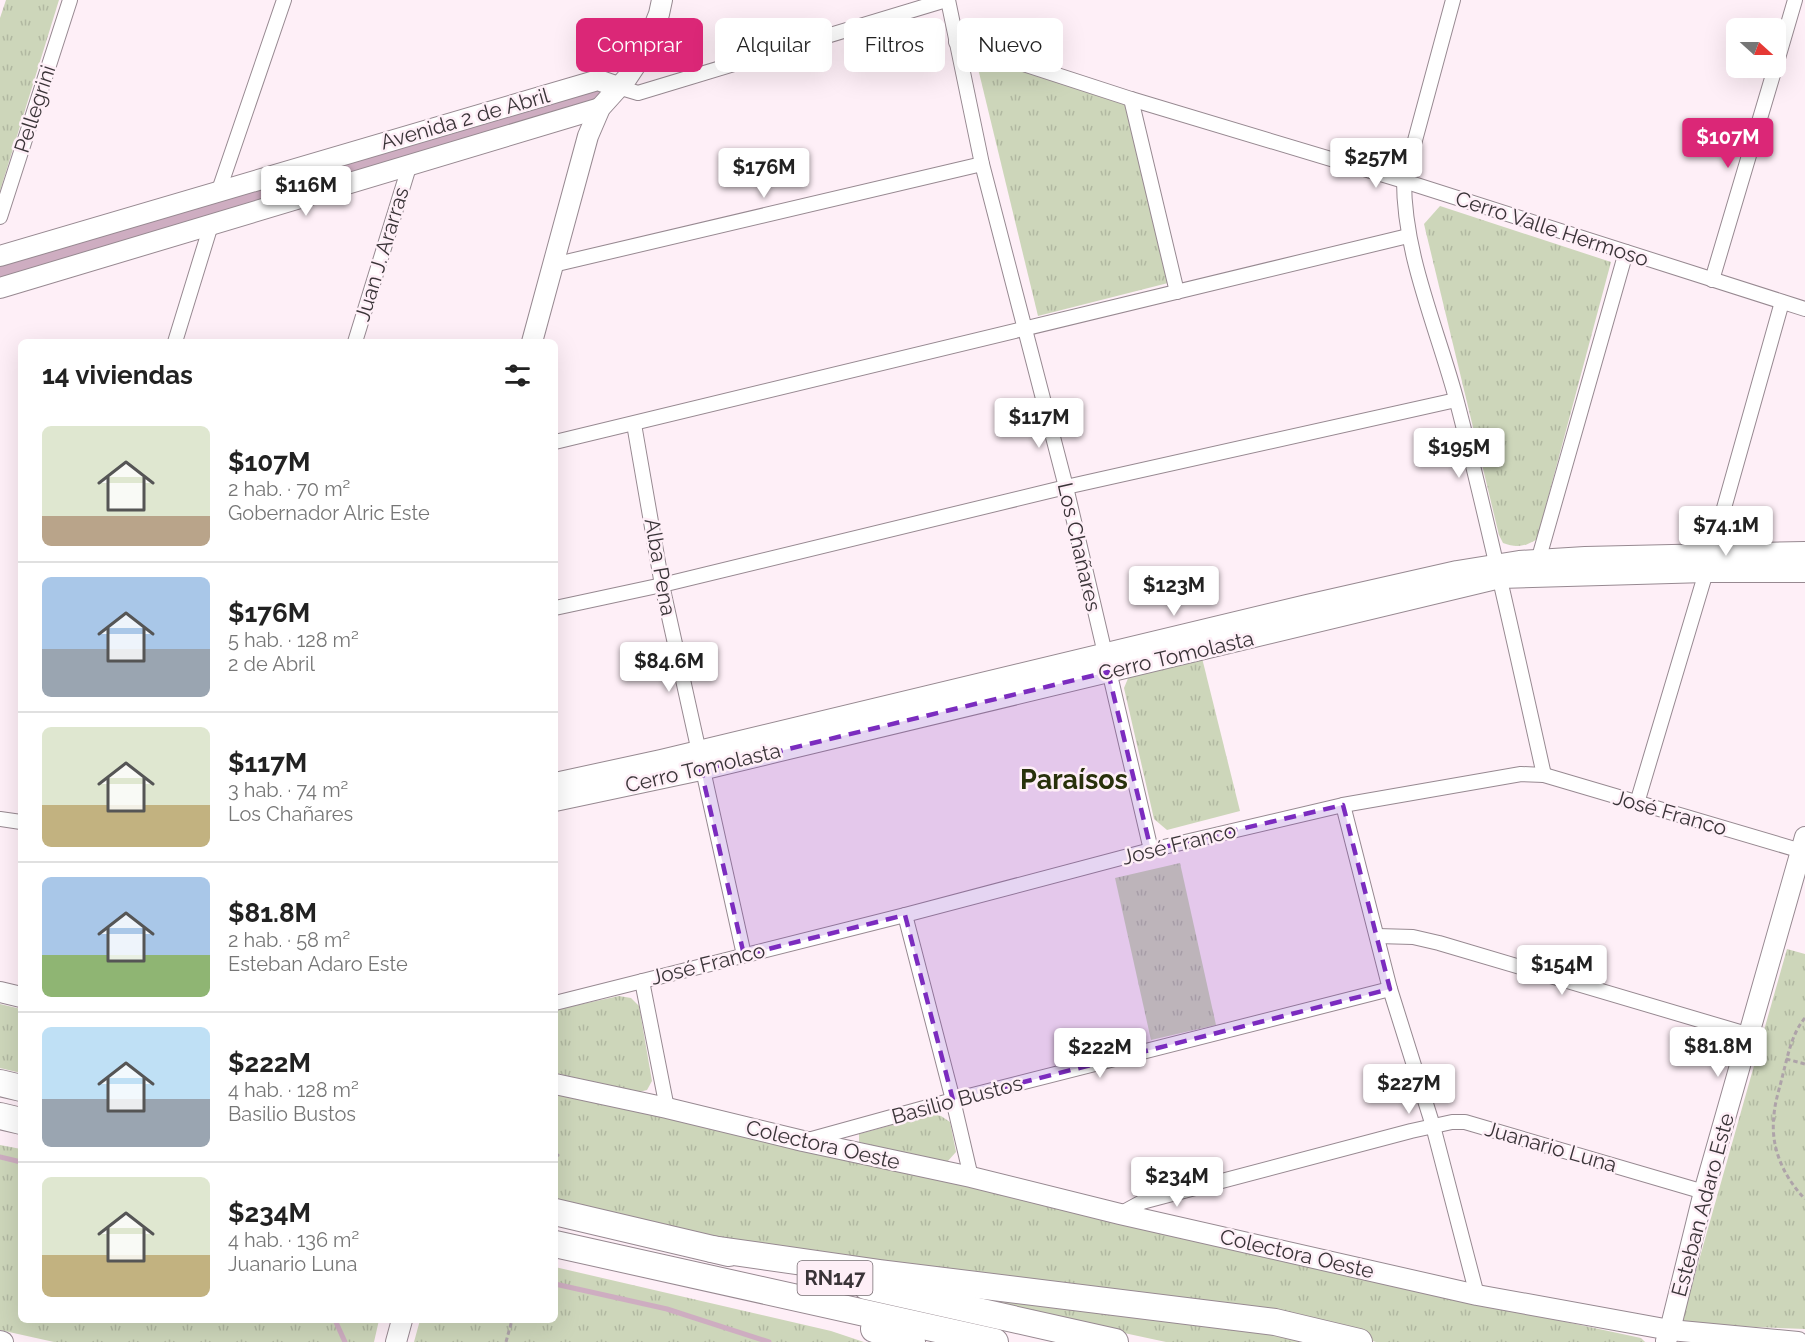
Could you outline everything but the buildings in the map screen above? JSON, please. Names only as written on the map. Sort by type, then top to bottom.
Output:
[{"type":"highway","points":[[0,1083],[18,1087]]},
{"type":"highway","points":[[0,1116],[18,1120]]},
{"type":"highway","name":"RN147","points":[[558,1213],[939,1303],[1115,1342]]},
{"type":"highway","name":"RN147","points":[[558,1245],[995,1342]]},
{"type":"highway","points":[[712,1249],[880,1273],[1275,1322],[1359,1342]]},
{"type":"highway","points":[[766,1291],[912,1342]]},
{"type":"street","name":"Pellegrini","points":[[0,217],[70,0]]},
{"type":"street","points":[[219,190],[284,0]]},
{"type":"street","points":[[533,339],[588,136],[600,108],[643,54],[659,14],[662,0]]},
{"type":"street","points":[[618,87],[638,93],[947,0]]},
{"type":"street","name":"Los Chañares","points":[[947,0],[982,164],[1066,487],[1150,850]]},
{"type":"street","points":[[1453,0],[1404,181],[1404,208],[1408,236],[1456,400],[1498,571],[1544,775]]},
{"type":"street","points":[[1786,39],[1798,7]]},
{"type":"street","name":"Cerro Valle Hermoso","points":[[956,42],[1131,99],[1404,181],[1805,309]]},
{"type":"street","points":[[1712,280],[1772,78]]},
{"type":"street","name":"Avenida 2 de Abril","points":[[0,256],[598,80],[618,87]]},
{"type":"street","points":[[1131,99],[1177,292]]},
{"type":"street","name":"Avenida 2 de Abril","points":[[0,288],[600,108]]},
{"type":"street","points":[[553,265],[982,164]]},
{"type":"street","name":"Juan J. Ararras","points":[[357,339],[409,167]]},
{"type":"street","points":[[176,339],[211,225]]},
{"type":"street","points":[[558,441],[1408,236]]},
{"type":"street","points":[[1536,568],[1626,252]]},
{"type":"street","points":[[1637,803],[1782,302]]},
{"type":"street","points":[[558,607],[662,585],[1066,487],[1456,400]]},
{"type":"street","name":"Alba Pena","points":[[634,424],[662,585],[744,955]]},
{"type":"street","name":"Cerro Tomolasta","points":[[558,800],[699,760],[1498,571],[1708,563],[1805,552]]},
{"type":"street","name":"Cerro Tomolasta","points":[[1708,563],[1805,572]]},
{"type":"street","name":"Cerro Tomolasta","points":[[558,783],[699,760]]},
{"type":"street","name":"José Franco","points":[[558,1002],[905,915],[1150,850],[1342,805],[1521,774],[1544,775],[1637,803],[1804,846]]},
{"type":"street","points":[[1342,805],[1390,989],[1433,1126],[1476,1295]]},
{"type":"street","points":[[0,819],[18,822]]},
{"type":"street","name":"Esteban Adaro Este","points":[[1669,1338],[1704,1192],[1804,846]]},
{"type":"street","points":[[905,915],[971,1177]]},
{"type":"street","points":[[1377,936],[1413,937],[1439,943],[1750,1035]]},
{"type":"street","points":[[642,981],[667,1108]]},
{"type":"street","name":"Basilio Bustos","points":[[803,1142],[953,1100],[1390,989]]},
{"type":"street","points":[[0,992],[18,996]]},
{"type":"street","name":"Colectora Oeste","points":[[558,1085],[1669,1338],[1798,1342]]},
{"type":"street","name":"Juanario Luna","points":[[1120,1214],[1142,1202],[1433,1126],[1465,1122],[1704,1192]]},
{"type":"street","points":[[396,1342],[401,1323]]},
{"type":"path","points":[[1805,1018],[1797,1027],[1786,1059],[1773,1115],[1774,1144],[1783,1172],[1805,1199]]},
{"type":"path","points":[[1786,1059],[1805,1064]]},
{"type":"path","points":[[506,1342],[511,1323]]},
{"type":"highlighted area","points":[[1108,672],[1151,850],[1343,805],[1390,989],[953,1100],[905,915],[744,955],[701,770]]},
{"type":"green space","points":[[6,0],[59,0],[0,191],[0,18]]},
{"type":"green space","points":[[979,72],[1028,72],[1124,101],[1168,283],[1038,316]]},
{"type":"green space","points":[[596,86],[599,99],[0,279],[0,263]]},
{"type":"green space","points":[[1440,206],[1611,262],[1537,539],[1528,544],[1512,546],[1503,543],[1499,535],[1424,224]]},
{"type":"green space","points":[[1202,658],[1240,811],[1167,830],[1154,819],[1124,688],[1129,676]]},
{"type":"green space","points":[[1180,863],[1216,1025],[1151,1040],[1115,878]]},
{"type":"green space","points":[[1787,949],[1805,954],[1805,1329],[1681,1324]]},
{"type":"green space","points":[[619,996],[631,998],[639,1006],[652,1081],[647,1090],[639,1092],[558,1074],[558,1009]]},
{"type":"green space","points":[[0,1004],[18,1008],[18,1072],[0,1068]]},
{"type":"green space","points":[[558,1092],[1500,1308],[1641,1338],[1645,1342],[1376,1342],[1326,1326],[762,1249],[558,1203]]},
{"type":"green space","points":[[932,1114],[941,1116],[950,1122],[956,1152],[947,1162],[940,1163],[859,1142],[859,1134]]},
{"type":"green space","points":[[0,1145],[18,1148],[18,1323],[378,1323],[374,1342],[54,1342],[0,1330]]},
{"type":"green space","points":[[558,1268],[831,1331],[864,1342],[414,1342],[419,1323],[558,1323]]},
{"type":"green space","points":[[972,1290],[1332,1342],[1166,1342],[962,1298]]},
{"type":"waterway","points":[[0,271],[600,94]]},
{"type":"waterway","points":[[0,1157],[18,1161]]},
{"type":"waterway","points":[[558,1285],[667,1309],[769,1342]]},
{"type":"waterway","points":[[336,1323],[345,1342]]},
{"type":"district","name":"Paraísos","points":[[1074,780]]}]
